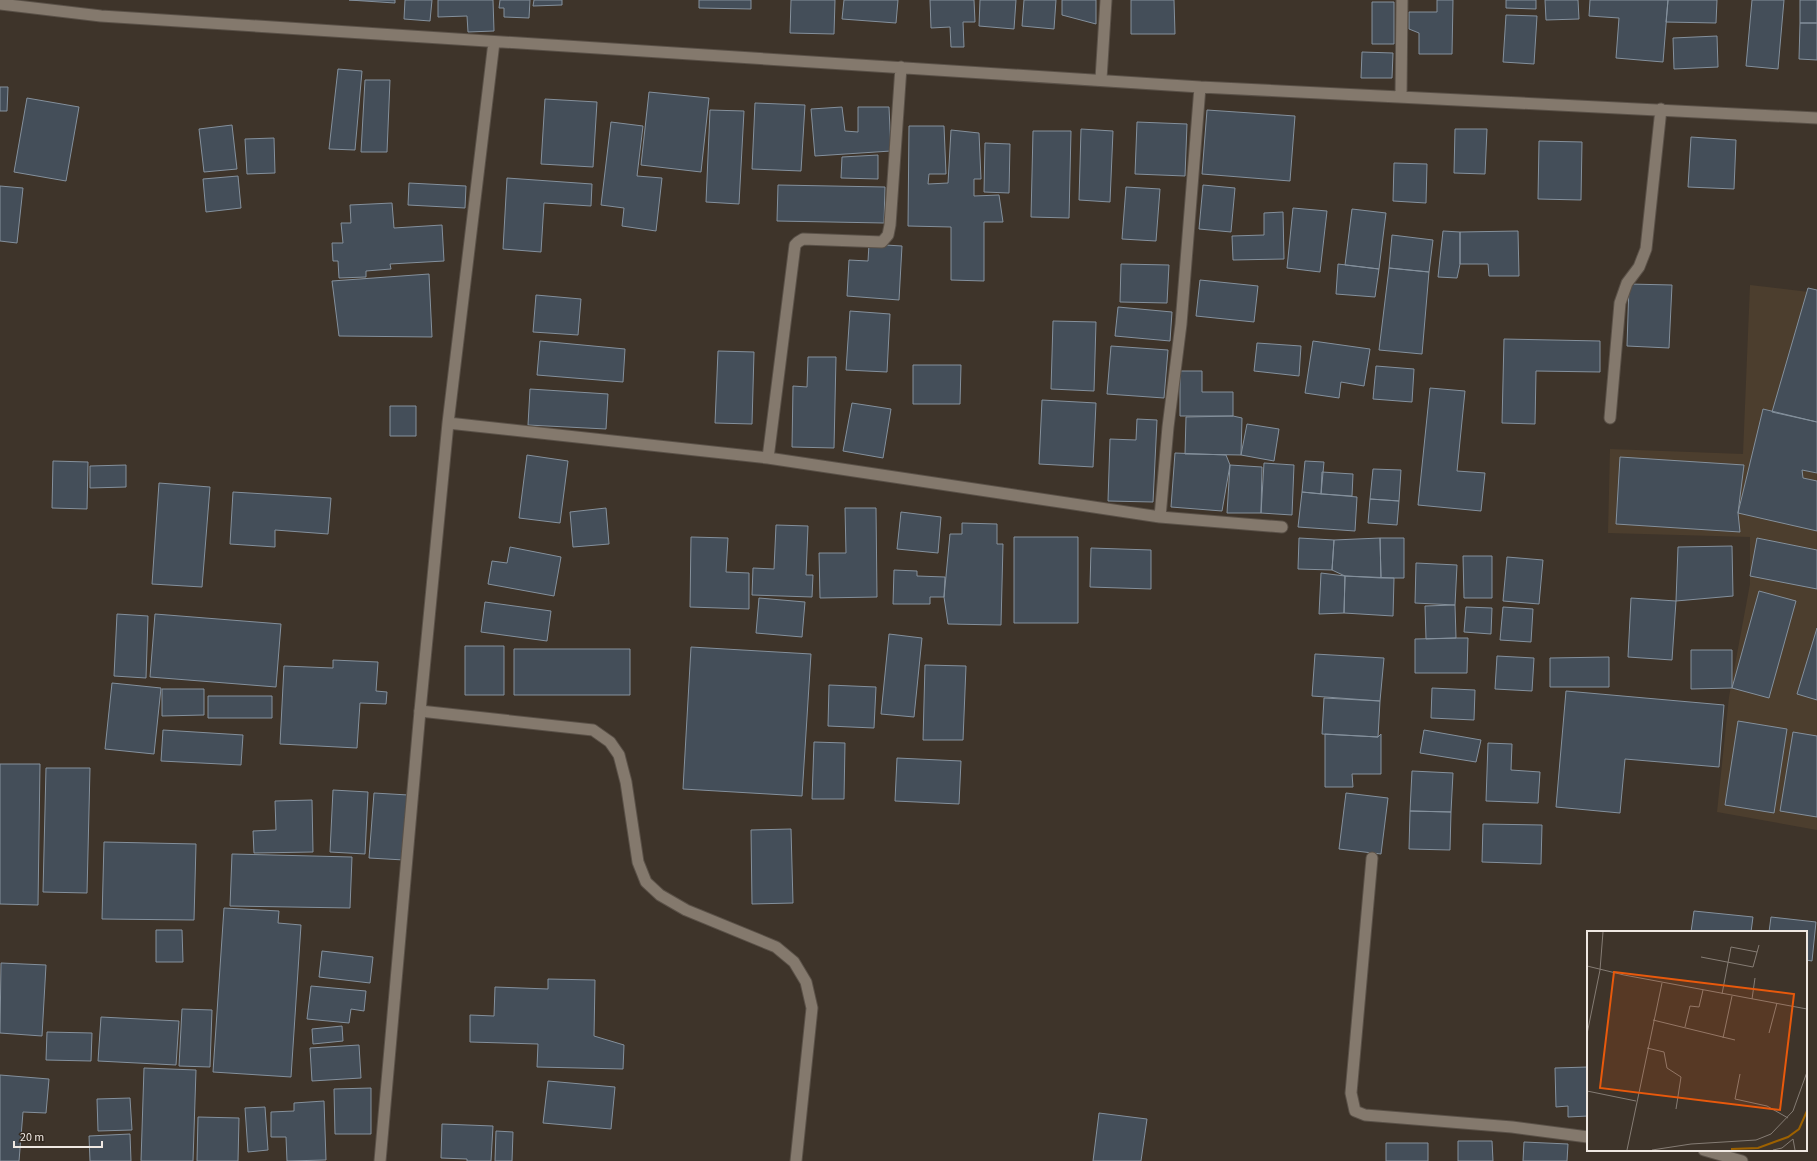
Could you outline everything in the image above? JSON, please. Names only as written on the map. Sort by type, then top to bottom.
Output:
[{"type":"street","points":[[1101,79],[1106,0]]},
{"type":"street","points":[[1401,96],[1402,0]]},
{"type":"street","points":[[0,4],[101,16],[494,42],[1101,79],[1200,87],[1817,118]]},
{"type":"street","points":[[380,1161],[420,711],[448,423],[494,42]]},
{"type":"street","points":[[768,458],[795,245],[803,240],[882,242],[886,239],[890,225],[901,67]]},
{"type":"street","points":[[1160,517],[1168,427],[1181,324],[1200,87]]},
{"type":"street","points":[[1610,418],[1620,304],[1628,283],[1639,267],[1646,249],[1661,109]]},
{"type":"street","points":[[448,423],[768,458],[1160,517],[1282,527]]},
{"type":"street","points":[[420,711],[594,730],[610,742],[619,755],[626,782],[638,862],[646,882],[660,895],[686,910],[776,947],[794,962],[806,982],[812,1008],[796,1161]]},
{"type":"street","points":[[1372,858],[1351,1093],[1356,1111],[1365,1115],[1512,1127],[1587,1137]]},
{"type":"street","points":[[1707,1151],[1742,1161]]},
{"type":"shaded area","points":[[1750,285],[1817,293],[1817,830],[1717,812],[1729,697],[1750,584],[1750,537],[1608,533],[1610,449],[1743,454]]},
{"type":"building","points":[[349,0],[395,0],[395,3]]},
{"type":"building","points":[[405,0],[432,0],[430,21],[404,19]]},
{"type":"building","points":[[438,0],[493,0],[494,31],[468,32],[467,16],[438,17]]},
{"type":"building","points":[[500,0],[530,0],[529,18],[504,17],[504,8],[499,8]]},
{"type":"building","points":[[534,0],[562,0],[562,5],[533,6]]},
{"type":"building","points":[[699,0],[751,0],[751,9],[699,8]]},
{"type":"building","points":[[791,0],[835,0],[834,34],[790,33]]},
{"type":"building","points":[[844,0],[898,0],[896,23],[842,19]]},
{"type":"building","points":[[930,0],[974,0],[975,22],[963,22],[964,47],[951,47],[950,27],[931,28]]},
{"type":"building","points":[[980,0],[1016,0],[1014,29],[979,26]]},
{"type":"building","points":[[1024,0],[1056,0],[1054,29],[1022,26]]},
{"type":"building","points":[[1062,0],[1096,0],[1096,24],[1062,15]]},
{"type":"building","points":[[1131,0],[1174,0],[1175,34],[1131,34]]},
{"type":"building","points":[[1437,0],[1453,0],[1452,54],[1419,54],[1419,33],[1409,29],[1409,12],[1437,12]]},
{"type":"building","points":[[1506,0],[1536,0],[1536,9],[1506,8]]},
{"type":"building","points":[[1545,0],[1578,0],[1579,19],[1546,20]]},
{"type":"building","points":[[1590,0],[1668,0],[1663,62],[1616,58],[1619,18],[1589,16]]},
{"type":"building","points":[[1668,0],[1717,0],[1716,23],[1666,22]]},
{"type":"building","points":[[1752,0],[1784,0],[1778,69],[1746,66]]},
{"type":"building","points":[[1800,0],[1817,0],[1817,23],[1800,23]]},
{"type":"building","points":[[1372,2],[1394,2],[1394,44],[1372,44]]},
{"type":"building","points":[[1506,15],[1537,16],[1534,64],[1503,62]]},
{"type":"building","points":[[1800,23],[1817,23],[1817,60],[1799,59]]},
{"type":"building","points":[[1717,36],[1718,67],[1674,69],[1673,38]]},
{"type":"building","points":[[1362,52],[1393,53],[1392,78],[1361,78]]},
{"type":"building","points":[[338,69],[362,71],[355,150],[329,149]]},
{"type":"building","points":[[365,80],[390,80],[387,152],[361,152]]},
{"type":"building","points":[[0,87],[8,87],[7,111],[0,111]]},
{"type":"building","points":[[649,92],[709,98],[701,172],[641,165]]},
{"type":"building","points":[[27,98],[79,107],[66,181],[14,172]]},
{"type":"building","points":[[545,99],[597,102],[593,167],[541,164]]},
{"type":"building","points":[[755,103],[805,105],[801,171],[752,169]]},
{"type":"building","points":[[842,107],[845,131],[858,132],[858,107],[889,107],[891,151],[815,156],[811,109]]},
{"type":"building","points":[[710,110],[744,111],[739,204],[706,202]]},
{"type":"building","points":[[1207,110],[1295,116],[1290,181],[1202,174]]},
{"type":"building","points":[[611,122],[643,126],[637,176],[662,178],[656,231],[622,226],[624,208],[601,205]]},
{"type":"building","points":[[1137,122],[1187,124],[1185,176],[1135,174]]},
{"type":"building","points":[[232,125],[237,169],[204,172],[199,129]]},
{"type":"building","points":[[909,126],[944,126],[946,174],[929,174],[928,184],[948,183],[951,130],[979,133],[981,179],[974,179],[974,196],[999,195],[1003,222],[984,222],[984,281],[951,280],[951,227],[908,226]]},
{"type":"building","points":[[1081,129],[1113,131],[1110,202],[1079,200]]},
{"type":"building","points":[[1455,129],[1487,129],[1485,174],[1454,173]]},
{"type":"building","points":[[1033,131],[1071,131],[1069,218],[1031,217]]},
{"type":"building","points":[[1691,137],[1736,140],[1734,189],[1688,187]]},
{"type":"building","points":[[274,138],[275,173],[247,174],[245,139]]},
{"type":"building","points":[[1539,141],[1582,142],[1581,200],[1538,199]]},
{"type":"building","points":[[985,143],[1010,144],[1009,193],[984,192]]},
{"type":"building","points":[[878,155],[878,179],[841,178],[842,157]]},
{"type":"building","points":[[1394,163],[1427,164],[1426,203],[1393,201]]},
{"type":"building","points":[[238,176],[241,208],[206,212],[203,179]]},
{"type":"building","points":[[507,178],[592,184],[591,206],[544,203],[541,252],[503,249]]},
{"type":"building","points":[[409,183],[466,186],[465,208],[408,205]]},
{"type":"building","points":[[778,185],[885,187],[884,223],[777,221]]},
{"type":"building","points":[[1203,185],[1235,188],[1231,232],[1199,229]]},
{"type":"building","points":[[0,186],[23,188],[17,243],[0,241]]},
{"type":"building","points":[[1126,187],[1160,189],[1156,241],[1122,239]]},
{"type":"building","points":[[392,203],[394,228],[442,225],[444,261],[390,264],[391,269],[366,271],[366,277],[339,278],[338,261],[333,261],[332,243],[343,243],[341,223],[351,223],[350,205]]},
{"type":"building","points":[[1293,208],[1327,211],[1320,272],[1287,268]]},
{"type":"building","points":[[1352,209],[1386,213],[1379,269],[1345,265]]},
{"type":"building","points":[[1283,212],[1284,259],[1233,260],[1232,236],[1264,235],[1264,213]]},
{"type":"building","points":[[1443,231],[1460,232],[1460,264],[1457,278],[1438,277]]},
{"type":"building","points":[[1518,231],[1519,276],[1489,276],[1488,264],[1460,264],[1460,232]]},
{"type":"building","points":[[1392,235],[1433,240],[1429,272],[1389,268]]},
{"type":"building","points":[[869,244],[902,246],[899,300],[847,296],[849,260],[868,261]]},
{"type":"building","points":[[1121,264],[1169,265],[1167,303],[1120,302]]},
{"type":"building","points":[[1338,264],[1379,269],[1375,297],[1336,294]]},
{"type":"building","points":[[1389,268],[1429,272],[1422,354],[1379,350]]},
{"type":"building","points":[[429,274],[432,337],[339,336],[332,281]]},
{"type":"building","points":[[1200,280],[1258,286],[1254,322],[1196,316]]},
{"type":"building","points":[[1629,284],[1672,285],[1669,348],[1627,346]]},
{"type":"building","points":[[1808,288],[1817,290],[1817,422],[1772,412]]},
{"type":"building","points":[[536,295],[581,299],[578,335],[533,332]]},
{"type":"building","points":[[1118,307],[1172,312],[1170,341],[1115,336]]},
{"type":"building","points":[[850,311],[890,314],[887,372],[846,370]]},
{"type":"building","points":[[1053,321],[1096,322],[1094,391],[1051,389]]},
{"type":"building","points":[[1504,339],[1600,341],[1600,372],[1536,371],[1535,424],[1502,423]]},
{"type":"building","points":[[540,341],[625,349],[623,382],[537,375]]},
{"type":"building","points":[[1313,341],[1370,349],[1364,386],[1341,382],[1339,398],[1305,393]]},
{"type":"building","points":[[1257,343],[1301,346],[1299,376],[1254,371]]},
{"type":"building","points":[[1111,346],[1168,350],[1164,398],[1107,394]]},
{"type":"building","points":[[718,351],[754,352],[752,424],[715,423]]},
{"type":"building","points":[[808,357],[836,357],[834,448],[792,447],[793,386],[807,387]]},
{"type":"building","points":[[913,365],[961,365],[960,404],[913,404]]},
{"type":"building","points":[[1376,366],[1414,369],[1412,402],[1373,399]]},
{"type":"building","points":[[1180,371],[1202,371],[1202,392],[1233,392],[1233,416],[1180,416]]},
{"type":"building","points":[[1430,388],[1465,391],[1457,471],[1485,473],[1481,511],[1418,505]]},
{"type":"building","points":[[530,389],[608,394],[606,429],[528,425]]},
{"type":"building","points":[[1042,400],[1096,403],[1093,467],[1039,464]]},
{"type":"building","points":[[852,403],[891,409],[883,458],[843,451]]},
{"type":"building","points":[[390,406],[416,406],[416,436],[390,436]]},
{"type":"building","points":[[1763,409],[1817,422],[1817,473],[1802,470],[1803,478],[1817,481],[1817,531],[1738,513]]},
{"type":"building","points":[[1233,416],[1242,418],[1241,455],[1185,454],[1186,417]]},
{"type":"building","points":[[1137,419],[1157,420],[1153,502],[1108,501],[1110,439],[1136,440]]},
{"type":"building","points":[[1247,424],[1279,429],[1274,461],[1241,455]]},
{"type":"building","points":[[1175,453],[1226,455],[1230,465],[1222,511],[1171,507]]},
{"type":"building","points":[[527,455],[568,461],[560,523],[519,518]]},
{"type":"building","points":[[1620,457],[1744,465],[1738,513],[1740,532],[1616,524]]},
{"type":"building","points":[[53,461],[88,462],[87,509],[52,508]]},
{"type":"building","points":[[1305,461],[1324,462],[1321,494],[1302,492]]},
{"type":"building","points":[[1264,463],[1294,465],[1292,515],[1261,513]]},
{"type":"building","points":[[126,465],[126,487],[90,488],[90,466]]},
{"type":"building","points":[[1230,465],[1262,467],[1261,513],[1227,513]]},
{"type":"building","points":[[1373,469],[1401,470],[1399,501],[1370,499]]},
{"type":"building","points":[[1322,472],[1353,474],[1352,496],[1321,494]]},
{"type":"building","points":[[159,483],[210,487],[202,587],[152,584]]},
{"type":"building","points":[[233,492],[331,498],[328,534],[275,530],[275,547],[230,544]]},
{"type":"building","points":[[1302,492],[1357,497],[1355,531],[1298,527]]},
{"type":"building","points":[[1370,499],[1399,501],[1397,525],[1368,523]]},
{"type":"building","points":[[606,508],[609,544],[573,547],[570,512]]},
{"type":"building","points":[[845,508],[876,508],[877,597],[820,598],[819,553],[846,553]]},
{"type":"building","points":[[901,512],[941,517],[938,553],[897,549]]},
{"type":"building","points":[[962,523],[997,524],[997,544],[1003,544],[1001,625],[948,624],[944,597],[950,534],[962,534]]},
{"type":"building","points":[[776,525],[808,526],[806,575],[813,575],[812,597],[752,595],[753,568],[774,569]]},
{"type":"building","points":[[691,537],[728,538],[726,572],[749,573],[749,609],[690,607]]},
{"type":"building","points":[[1014,537],[1078,537],[1078,623],[1014,623]]},
{"type":"building","points":[[1299,538],[1334,540],[1332,570],[1298,569]]},
{"type":"building","points":[[1380,538],[1381,578],[1345,576],[1332,570],[1334,540]]},
{"type":"building","points":[[1380,538],[1404,538],[1404,578],[1381,578]]},
{"type":"building","points":[[1757,538],[1817,550],[1817,589],[1750,576]]},
{"type":"building","points":[[1732,546],[1733,596],[1676,601],[1678,547]]},
{"type":"building","points":[[510,547],[561,557],[554,596],[488,584],[492,561],[507,563]]},
{"type":"building","points":[[1091,548],[1151,550],[1151,589],[1090,587]]},
{"type":"building","points":[[1463,556],[1492,556],[1492,598],[1464,598]]},
{"type":"building","points":[[1507,557],[1543,560],[1539,604],[1503,601]]},
{"type":"building","points":[[1416,563],[1457,565],[1455,605],[1415,603]]},
{"type":"building","points":[[894,570],[917,571],[917,576],[945,577],[944,597],[930,597],[930,604],[893,604]]},
{"type":"building","points":[[1321,573],[1345,576],[1344,613],[1319,614]]},
{"type":"building","points":[[1345,576],[1394,578],[1393,616],[1344,613]]},
{"type":"building","points":[[1759,591],[1796,601],[1769,698],[1732,688]]},
{"type":"building","points":[[759,598],[805,602],[802,637],[756,633]]},
{"type":"building","points":[[1631,598],[1676,601],[1672,660],[1628,657]]},
{"type":"building","points":[[485,602],[551,611],[547,641],[481,632]]},
{"type":"building","points":[[1455,605],[1456,638],[1426,639],[1425,606]]},
{"type":"building","points":[[1466,607],[1492,608],[1491,634],[1464,632]]},
{"type":"building","points":[[1503,607],[1533,609],[1531,642],[1500,640]]},
{"type":"building","points":[[117,614],[148,616],[146,678],[114,676]]},
{"type":"building","points":[[155,614],[281,624],[276,687],[150,677]]},
{"type":"building","points":[[1817,628],[1817,700],[1797,694]]},
{"type":"building","points":[[889,634],[922,638],[914,717],[881,714]]},
{"type":"building","points":[[1468,638],[1467,673],[1415,673],[1415,639]]},
{"type":"building","points":[[465,646],[504,646],[504,695],[465,695]]},
{"type":"building","points":[[691,647],[811,654],[802,796],[683,789]]},
{"type":"building","points":[[514,649],[630,649],[630,695],[514,695]]},
{"type":"building","points":[[1691,650],[1732,650],[1732,688],[1691,689]]},
{"type":"building","points":[[1315,654],[1384,658],[1380,701],[1312,696]]},
{"type":"building","points":[[1497,656],[1534,658],[1532,691],[1495,689]]},
{"type":"building","points":[[1609,657],[1609,687],[1550,687],[1550,658]]},
{"type":"building","points":[[333,660],[378,662],[376,691],[387,692],[386,704],[360,703],[357,748],[280,744],[284,666],[333,668]]},
{"type":"building","points":[[925,665],[966,666],[963,740],[923,740]]},
{"type":"building","points":[[112,683],[161,688],[154,754],[105,749]]},
{"type":"building","points":[[829,685],[876,687],[874,728],[828,726]]},
{"type":"building","points":[[1432,688],[1475,690],[1474,720],[1431,718]]},
{"type":"building","points":[[162,689],[204,689],[204,715],[162,716]]},
{"type":"building","points":[[1566,691],[1724,705],[1719,767],[1625,759],[1620,813],[1556,807]]},
{"type":"building","points":[[208,696],[272,696],[272,718],[208,718]]},
{"type":"building","points":[[1324,698],[1380,701],[1378,737],[1322,734]]},
{"type":"building","points":[[1738,721],[1787,729],[1774,813],[1725,805]]},
{"type":"building","points":[[163,730],[243,735],[241,765],[161,761]]},
{"type":"building","points":[[1424,730],[1481,740],[1476,762],[1420,753]]},
{"type":"building","points":[[1793,732],[1817,736],[1817,817],[1780,811]]},
{"type":"building","points":[[1325,734],[1378,737],[1381,734],[1381,774],[1352,774],[1353,787],[1325,787]]},
{"type":"building","points":[[814,742],[845,743],[844,799],[812,799]]},
{"type":"building","points":[[1488,743],[1512,744],[1511,770],[1540,772],[1538,803],[1486,801]]},
{"type":"building","points":[[897,758],[961,761],[959,804],[895,801]]},
{"type":"building","points":[[0,764],[40,764],[38,905],[0,904]]},
{"type":"building","points":[[46,768],[90,768],[87,893],[43,892]]},
{"type":"building","points":[[1412,771],[1453,773],[1451,812],[1410,811]]},
{"type":"building","points":[[333,790],[368,792],[365,854],[330,852]]},
{"type":"building","points":[[374,793],[408,795],[404,860],[369,858]]},
{"type":"building","points":[[1346,793],[1388,798],[1381,854],[1339,849]]},
{"type":"building","points":[[312,800],[313,852],[254,853],[253,831],[276,830],[275,801]]},
{"type":"building","points":[[1410,811],[1451,812],[1450,850],[1409,849]]},
{"type":"building","points":[[1483,824],[1542,825],[1541,864],[1482,862]]},
{"type":"building","points":[[791,829],[793,903],[752,904],[751,830]]},
{"type":"building","points":[[104,842],[196,844],[194,920],[102,919]]},
{"type":"building","points":[[232,854],[352,857],[350,908],[230,906]]},
{"type":"building","points":[[224,908],[279,911],[278,923],[301,925],[291,1077],[213,1072]]},
{"type":"building","points":[[1694,911],[1753,917],[1751,931],[1691,931]]},
{"type":"building","points":[[1771,917],[1816,922],[1812,961],[1807,960],[1807,931],[1769,931]]},
{"type":"building","points":[[156,930],[182,930],[183,962],[156,962]]},
{"type":"building","points":[[322,951],[373,957],[370,983],[319,977]]},
{"type":"building","points":[[1,963],[46,965],[42,1036],[0,1033]]},
{"type":"building","points":[[548,979],[595,980],[594,1036],[624,1045],[623,1069],[537,1067],[538,1044],[470,1042],[470,1015],[494,1016],[495,987],[548,989]]},
{"type":"building","points":[[311,986],[366,991],[364,1011],[351,1009],[349,1023],[307,1019]]},
{"type":"building","points":[[182,1009],[212,1010],[210,1067],[179,1066]]},
{"type":"building","points":[[101,1017],[179,1021],[176,1065],[98,1061]]},
{"type":"building","points":[[342,1026],[343,1041],[313,1044],[312,1029]]},
{"type":"building","points":[[47,1032],[92,1033],[91,1061],[46,1060]]},
{"type":"building","points":[[359,1045],[361,1078],[312,1081],[310,1048]]},
{"type":"building","points":[[1587,1067],[1587,1116],[1568,1117],[1568,1106],[1556,1107],[1555,1068]]},
{"type":"building","points":[[144,1068],[196,1070],[193,1161],[141,1161]]},
{"type":"building","points":[[0,1075],[49,1079],[46,1113],[23,1112],[19,1161],[0,1161]]},
{"type":"building","points":[[548,1081],[615,1087],[611,1129],[543,1123]]},
{"type":"building","points":[[371,1088],[371,1134],[335,1134],[334,1089]]},
{"type":"building","points":[[130,1098],[132,1130],[98,1131],[97,1099]]},
{"type":"building","points":[[324,1101],[326,1160],[287,1161],[286,1137],[271,1137],[271,1112],[294,1111],[294,1103]]},
{"type":"building","points":[[265,1107],[268,1150],[248,1152],[245,1108]]},
{"type":"building","points":[[1099,1113],[1147,1119],[1141,1161],[1093,1161]]},
{"type":"building","points":[[198,1117],[239,1118],[238,1161],[197,1161]]},
{"type":"building","points":[[442,1124],[493,1126],[491,1161],[467,1161],[467,1159],[441,1158]]},
{"type":"building","points":[[496,1131],[513,1132],[512,1161],[495,1161]]},
{"type":"building","points":[[130,1134],[131,1161],[90,1161],[89,1136]]},
{"type":"building","points":[[1458,1141],[1492,1141],[1493,1161],[1458,1161]]},
{"type":"building","points":[[1524,1142],[1568,1144],[1567,1161],[1523,1161]]},
{"type":"building","points":[[1386,1143],[1428,1143],[1428,1161],[1386,1161]]}]
